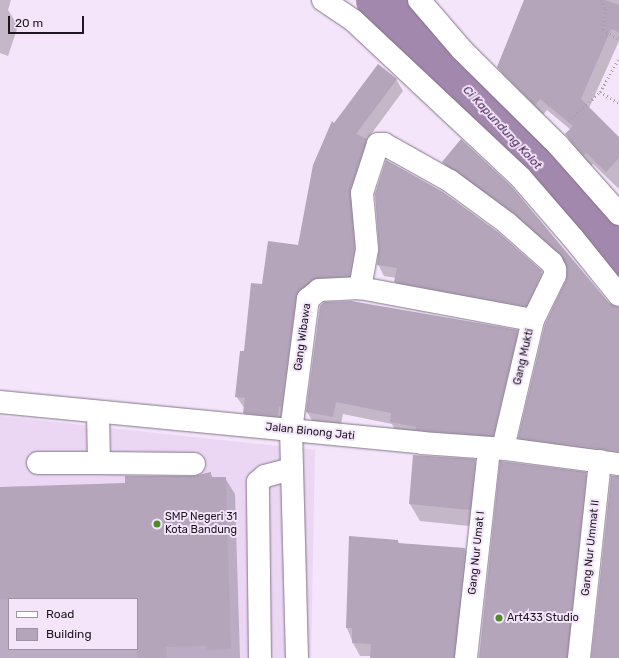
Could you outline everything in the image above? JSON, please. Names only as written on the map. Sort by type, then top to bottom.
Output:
[{"type":"street","points":[[322,0],[354,21],[521,178],[573,238],[619,295]]},
{"type":"street","points":[[420,0],[462,50],[550,137],[619,214]]},
{"type":"street","name":"Gang Mukti","points":[[360,288],[367,249],[362,193],[380,144],[450,181],[507,223],[552,263],[555,269],[555,276],[533,320],[496,448]]},
{"type":"street","name":"Gang Wibawa","points":[[297,658],[291,431],[308,299],[319,290],[360,288],[533,320]]},
{"type":"street","name":"Jalan Binong Jati","points":[[0,402],[291,431],[496,448],[610,462]]},
{"type":"street","points":[[98,412],[99,463]]},
{"type":"street","name":"Gang Nur Umat I","points":[[466,658],[496,448]]},
{"type":"street","name":"Gang Nur Ummat II","points":[[579,658],[610,462]]},
{"type":"street","points":[[38,463],[194,464]]},
{"type":"street","points":[[260,658],[258,482],[265,476],[292,469]]},
{"type":"path","points":[[601,0],[606,9],[603,30],[619,40]]},
{"type":"path","points":[[550,137],[600,92],[619,58]]},
{"type":"path","points":[[600,92],[619,103]]},
{"type":"shaded area","name":"SMP Negeri 31 Kota Bandung","points":[[0,416],[315,450],[311,658],[0,658]]},
{"type":"building","points":[[524,0],[605,0],[619,5],[619,32],[611,29],[581,99],[619,137],[619,158],[606,172],[586,153],[584,155],[565,134],[573,126],[540,99],[535,105],[497,67]]},
{"type":"building","points":[[378,64],[397,79],[356,134],[367,139],[350,189],[354,248],[349,276],[318,278],[300,290],[296,297],[281,407],[279,407],[278,416],[243,413],[245,398],[235,397],[240,351],[244,351],[251,283],[262,284],[268,241],[298,245],[313,165],[332,121],[334,123]]},
{"type":"building","points":[[461,139],[512,187],[609,303],[619,307],[619,451],[518,438],[545,324],[566,280],[567,269],[560,254],[515,214],[442,162]]},
{"type":"building","points":[[386,160],[443,192],[499,233],[542,271],[526,306],[394,282],[397,268],[377,265],[379,248],[375,194]]},
{"type":"building","points":[[351,301],[518,330],[493,436],[416,430],[416,427],[390,422],[391,413],[336,402],[333,417],[306,412],[320,306],[324,302]]},
{"type":"building","points":[[413,455],[475,459],[470,510],[409,504]]},
{"type":"building","points":[[500,461],[586,472],[567,658],[479,658]]},
{"type":"building","points":[[211,472],[211,477],[226,477],[231,649],[207,650],[207,646],[166,647],[167,658],[137,658],[138,598],[0,599],[0,487],[125,483],[125,476],[194,476]]},
{"type":"building","points":[[611,476],[619,476],[619,658],[592,658]]},
{"type":"building","points":[[349,536],[398,540],[398,543],[465,548],[454,658],[370,658],[371,644],[352,643],[352,628],[346,628]]},
{"type":"waterway","name":"Ci Kapundung Kolot","points":[[379,0],[511,134],[619,262]]},
{"type":"place","name":"SMP Negeri 31 Kota Bandung","points":[[157,524]]},
{"type":"place","name":"Art433 Studio","points":[[499,618]]}]
